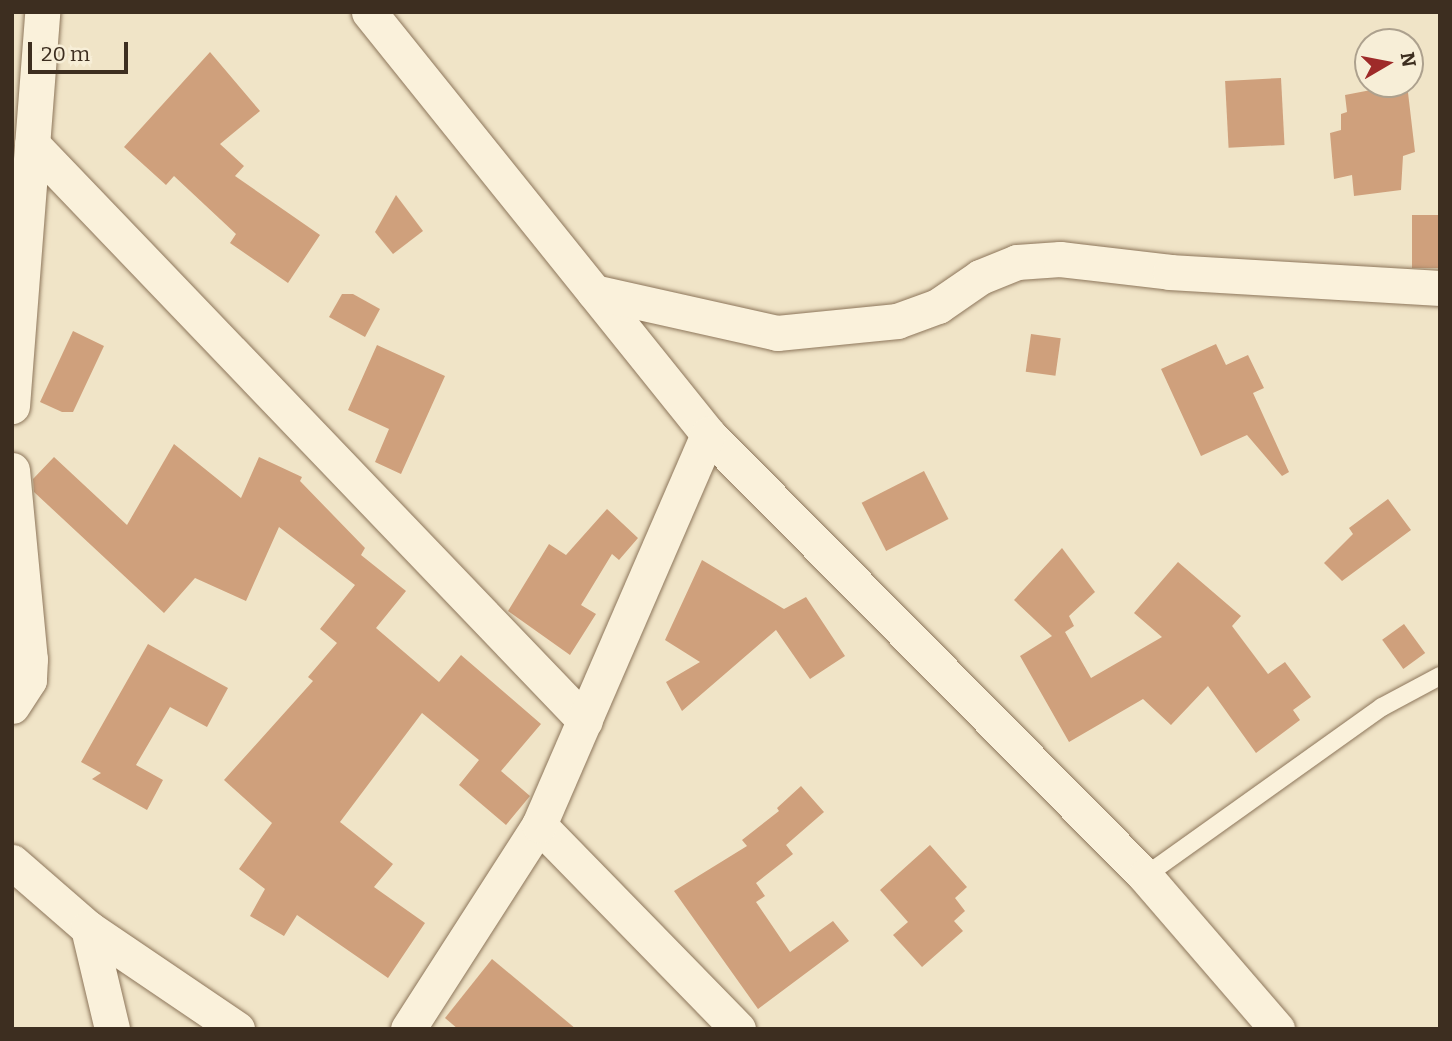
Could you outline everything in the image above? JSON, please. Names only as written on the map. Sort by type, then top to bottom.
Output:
[{"type":"street","points":[[12,406],[42,12]]},
{"type":"street","points":[[369,12],[708,434],[1145,876],[1277,1029]]},
{"type":"street","points":[[32,144],[585,721]]},
{"type":"street","points":[[594,292],[777,333],[897,321],[938,306],[980,277],[1028,261],[1060,259],[1170,272],[1440,288]]},
{"type":"street","points":[[408,1029],[539,825],[708,434]]},
{"type":"street","points":[[12,471],[30,659],[29,680],[12,706]]},
{"type":"street","points":[[539,825],[738,1029]]},
{"type":"street","points":[[12,862],[88,928],[237,1029]]},
{"type":"street","points":[[88,928],[112,1029]]},
{"type":"lane","points":[[1145,876],[1382,708],[1440,676]]},
{"type":"building","points":[[210,52],[260,111],[220,144],[244,166],[235,176],[320,235],[288,283],[230,243],[236,234],[174,176],[166,185],[124,147]]},
{"type":"building","points":[[1281,78],[1285,145],[1229,148],[1225,81]]},
{"type":"building","points":[[1354,93],[1354,98],[1409,98],[1415,152],[1403,156],[1401,190],[1354,196],[1352,175],[1334,179],[1330,133],[1341,130],[1341,114],[1347,112],[1345,95]]},
{"type":"building","points":[[396,195],[423,231],[393,254],[375,232]]},
{"type":"building","points":[[1412,215],[1440,215],[1440,268],[1412,268]]},
{"type":"building","points":[[342,294],[353,294],[380,309],[365,337],[329,317]]},
{"type":"building","points":[[73,331],[104,346],[73,412],[62,412],[40,402]]},
{"type":"building","points":[[1031,334],[1061,338],[1055,376],[1026,372]]},
{"type":"building","points":[[1216,344],[1226,365],[1248,355],[1264,388],[1253,393],[1289,472],[1282,476],[1247,435],[1201,456],[1161,369]]},
{"type":"building","points":[[377,345],[445,376],[401,474],[375,462],[389,429],[348,410]]},
{"type":"building","points":[[174,444],[241,498],[259,457],[302,477],[300,481],[365,548],[361,555],[406,591],[376,628],[439,682],[461,655],[541,724],[501,771],[530,796],[506,825],[459,785],[479,760],[422,713],[340,822],[393,864],[374,887],[425,923],[388,978],[297,915],[284,936],[250,916],[265,889],[239,869],[272,823],[224,780],[313,681],[308,677],[337,643],[320,629],[355,585],[279,527],[246,601],[195,578],[164,613],[34,492],[33,479],[54,457],[127,525]]},
{"type":"building","points":[[924,471],[949,519],[886,551],[862,503]]},
{"type":"building","points":[[1388,499],[1411,530],[1342,581],[1324,563],[1353,534],[1349,528]]},
{"type":"building","points":[[607,509],[638,538],[619,560],[612,554],[581,605],[596,614],[570,655],[508,611],[549,544],[566,555]]},
{"type":"building","points":[[1062,548],[1095,592],[1069,616],[1074,626],[1065,632],[1091,678],[1162,637],[1134,613],[1178,562],[1241,616],[1232,626],[1268,674],[1285,662],[1311,697],[1293,710],[1300,720],[1256,753],[1208,686],[1171,725],[1143,699],[1069,742],[1020,656],[1052,636],[1014,600]]},
{"type":"building","points":[[702,560],[784,609],[806,597],[845,656],[810,679],[776,630],[682,711],[666,682],[700,662],[665,640]]},
{"type":"building","points":[[1404,624],[1425,653],[1403,669],[1382,640]]},
{"type":"building","points":[[148,644],[228,688],[207,727],[170,707],[136,765],[163,780],[147,810],[92,779],[101,773],[81,762]]},
{"type":"building","points":[[801,786],[824,812],[786,845],[793,854],[756,883],[765,896],[756,902],[790,952],[833,921],[849,941],[758,1009],[674,891],[747,846],[742,840],[779,811],[777,808]]},
{"type":"building","points":[[930,845],[967,887],[955,898],[965,911],[954,921],[963,931],[922,967],[893,935],[908,922],[880,890]]},
{"type":"building","points":[[492,959],[576,1029],[458,1029],[445,1018]]}]
